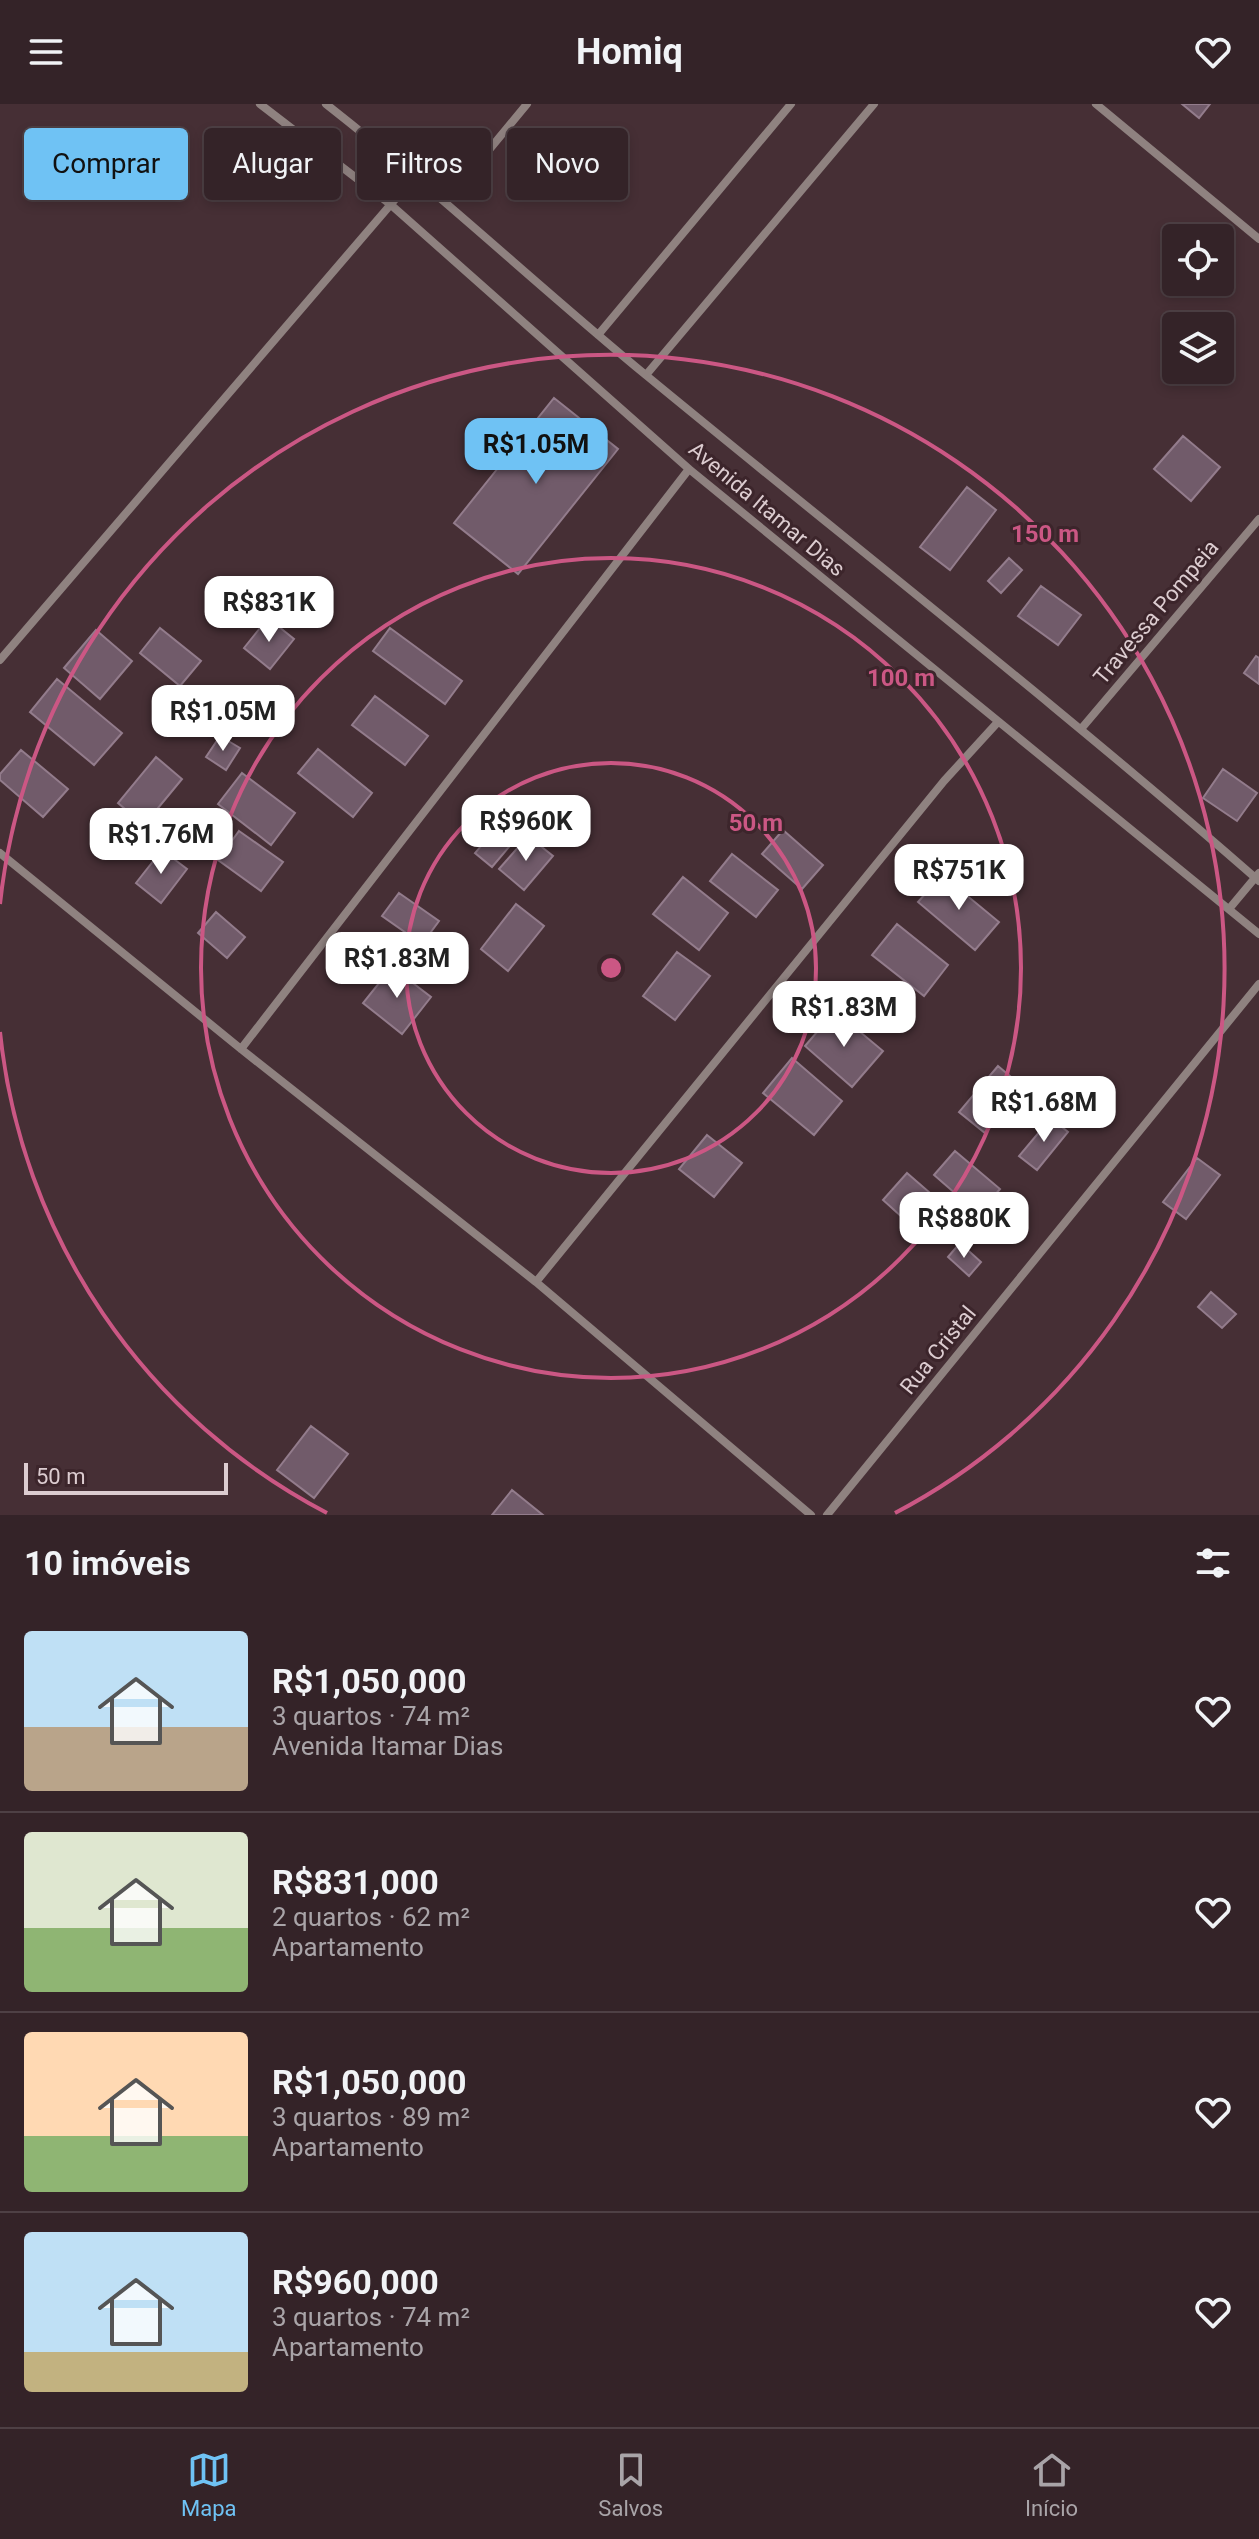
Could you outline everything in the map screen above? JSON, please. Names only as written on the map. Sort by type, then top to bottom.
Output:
[{"type":"street","name":"Avenida Itamar Dias","points":[[260,104],[390,204],[689,469],[1259,934]]},
{"type":"street","name":"Avenida Itamar Dias","points":[[326,104],[357,128]]},
{"type":"street","points":[[446,202],[527,104]]},
{"type":"street","points":[[598,335],[791,104]]},
{"type":"street","points":[[646,375],[874,104]]},
{"type":"street","points":[[1096,104],[1259,239]]},
{"type":"street","points":[[0,660],[394,200]]},
{"type":"street","name":"Avenida Itamar Dias","points":[[446,202],[646,375],[1258,877]]},
{"type":"street","points":[[241,1049],[689,469]]},
{"type":"street","name":"Travessa Pompeia","points":[[1081,729],[1259,519]]},
{"type":"street","points":[[536,1282],[944,781],[997,723]]},
{"type":"street","points":[[0,853],[241,1049],[536,1282],[811,1515]]},
{"type":"street","points":[[1229,909],[1258,877]]},
{"type":"street","name":"Rua Cristal","points":[[827,1515],[1259,984]]},
{"type":"building","points":[[1182,104],[1210,104],[1199,118]]},
{"type":"building","points":[[554,398],[618,449],[518,574],[454,523]]},
{"type":"building","points":[[1183,436],[1220,467],[1191,501],[1154,469]]},
{"type":"building","points":[[967,487],[996,510],[950,570],[920,547]]},
{"type":"building","points":[[1009,558],[1022,570],[1001,593],[988,581]]},
{"type":"building","points":[[1041,586],[1081,615],[1058,645],[1018,616]]},
{"type":"building","points":[[268,618],[294,639],[270,669],[244,648]]},
{"type":"building","points":[[160,628],[201,661],[180,686],[140,653]]},
{"type":"building","points":[[390,628],[462,681],[445,704],[373,651]]},
{"type":"building","points":[[96,630],[132,661],[100,699],[64,668]]},
{"type":"building","points":[[1256,656],[1259,658],[1259,684],[1244,673]]},
{"type":"building","points":[[57,679],[122,733],[94,765],[30,712]]},
{"type":"building","points":[[375,696],[428,736],[405,765],[352,725]]},
{"type":"building","points":[[220,736],[240,748],[226,770],[206,757]]},
{"type":"building","points":[[318,749],[372,793],[353,817],[298,773]]},
{"type":"building","points":[[21,750],[68,789],[43,817],[0,780],[0,774]]},
{"type":"building","points":[[156,757],[182,779],[144,825],[118,803]]},
{"type":"building","points":[[1223,769],[1257,793],[1237,821],[1203,798]]},
{"type":"building","points":[[242,773],[295,813],[271,845],[218,804]]},
{"type":"building","points":[[503,820],[520,834],[492,867],[475,853]]},
{"type":"building","points":[[783,830],[823,865],[802,889],[762,854]]},
{"type":"building","points":[[239,831],[283,862],[261,891],[218,860]]},
{"type":"building","points":[[528,836],[553,856],[524,890],[499,869]]},
{"type":"building","points":[[162,850],[187,869],[161,903],[136,883]]},
{"type":"building","points":[[732,854],[778,890],[756,917],[710,881]]},
{"type":"building","points":[[942,875],[999,922],[975,950],[918,902]]},
{"type":"building","points":[[683,877],[728,913],[699,950],[653,914]]},
{"type":"building","points":[[399,893],[439,921],[422,944],[382,916]]},
{"type":"building","points":[[516,904],[544,926],[508,971],[481,949]]},
{"type":"building","points":[[216,912],[245,937],[227,958],[198,933]]},
{"type":"building","points":[[897,924],[948,965],[924,996],[872,955]]},
{"type":"building","points":[[677,952],[710,976],[675,1020],[643,996]]},
{"type":"building","points":[[392,967],[431,997],[402,1034],[363,1003]]},
{"type":"building","points":[[835,1011],[883,1051],[852,1087],[805,1046]]},
{"type":"building","points":[[792,1058],[842,1101],[814,1135],[763,1093]]},
{"type":"building","points":[[998,1066],[1024,1088],[985,1133],[959,1112]]},
{"type":"building","points":[[1051,1118],[1068,1132],[1037,1170],[1019,1156]]},
{"type":"building","points":[[707,1135],[742,1163],[714,1197],[679,1169]]},
{"type":"building","points":[[955,1151],[1000,1189],[979,1214],[934,1175]]},
{"type":"building","points":[[1197,1158],[1220,1175],[1186,1219],[1163,1202]]},
{"type":"building","points":[[907,1173],[937,1199],[913,1227],[883,1200]]},
{"type":"building","points":[[960,1243],[981,1262],[969,1276],[948,1257]]},
{"type":"building","points":[[1211,1292],[1236,1314],[1222,1328],[1198,1307]]},
{"type":"building","points":[[311,1426],[348,1454],[314,1498],[277,1470]]},
{"type":"building","points":[[512,1490],[543,1515],[492,1515]]}]
